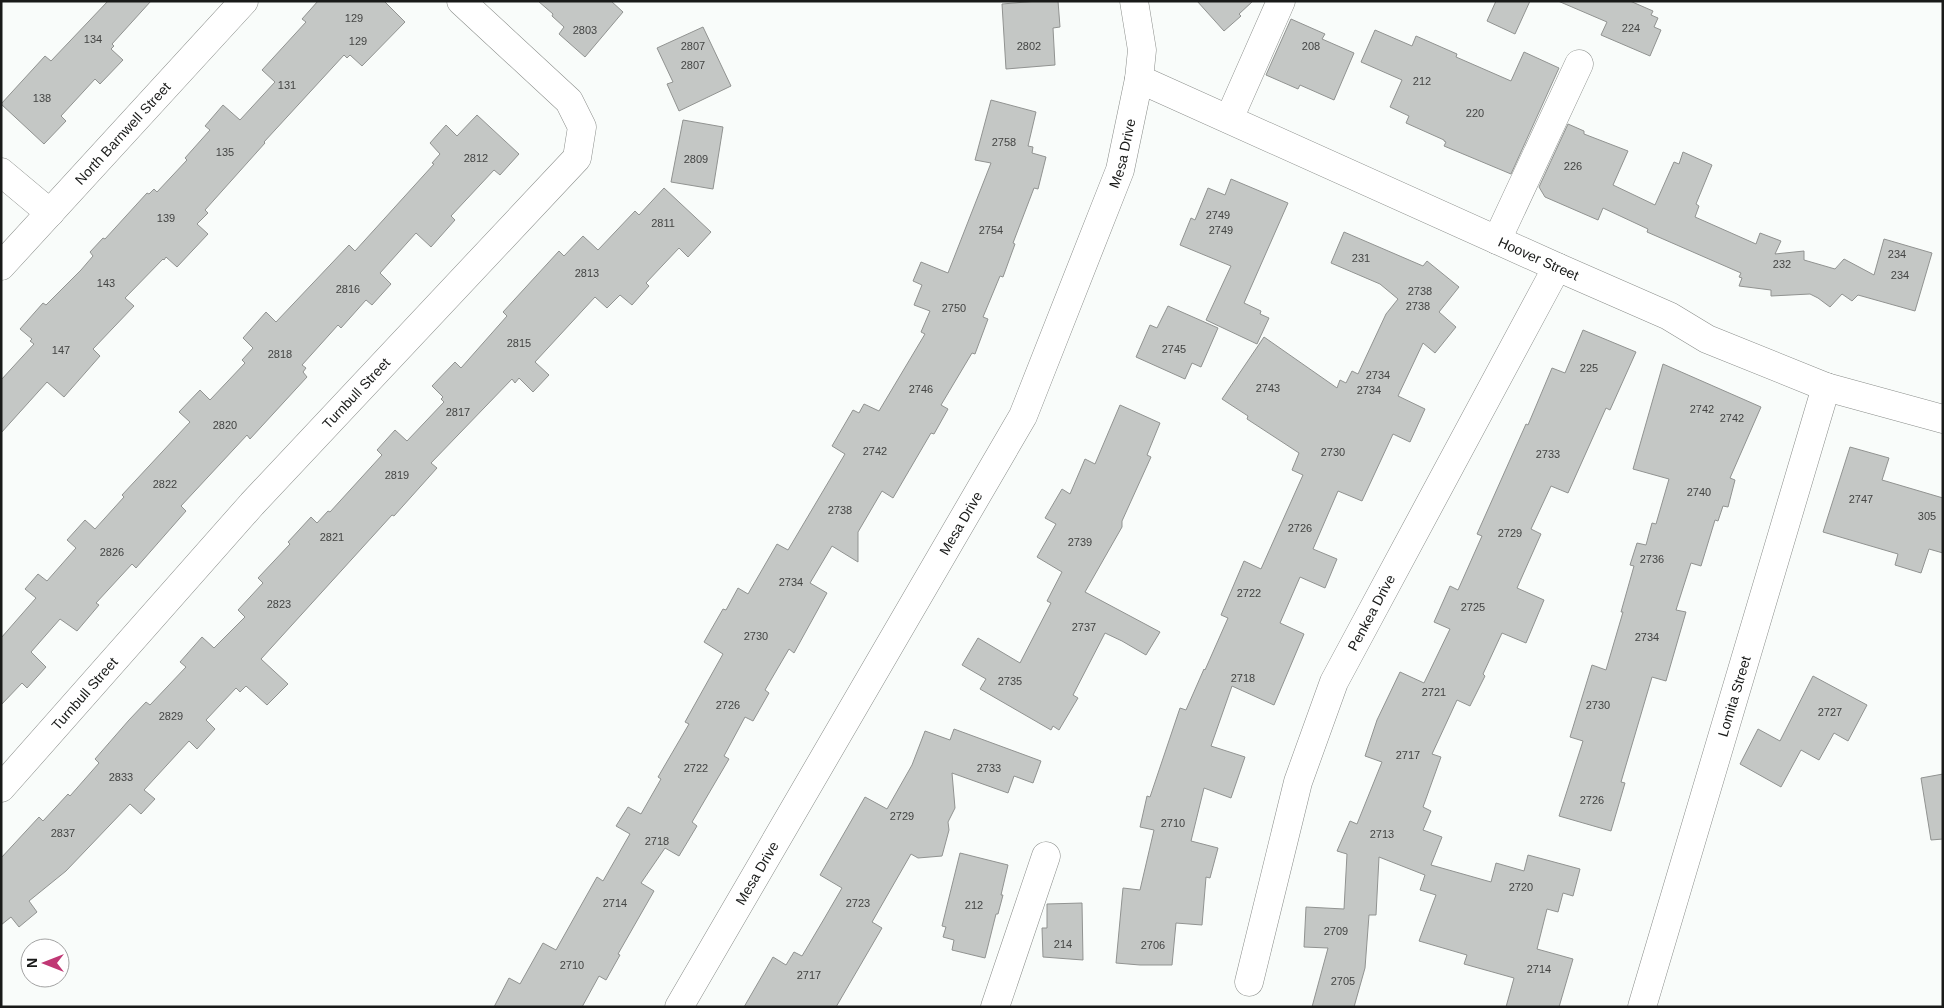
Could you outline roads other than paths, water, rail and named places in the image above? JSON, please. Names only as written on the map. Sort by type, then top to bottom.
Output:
[{"type":"street","name":"North Barnwell Street","points":[[1,266],[244,1]]},
{"type":"street","name":"Turnbull Street","points":[[1,788],[252,504],[577,158],[582,127],[569,102],[461,1]]},
{"type":"street","name":"Mesa Drive","points":[[679,1007],[1023,416],[1120,170],[1139,79],[1142,50],[1134,1]]},
{"type":"street","points":[[1229,119],[1281,1]]},
{"type":"street","points":[[1497,240],[1579,64]]},
{"type":"street","name":"Hoover Street","points":[[1139,79],[1669,316],[1707,339],[1826,387],[1943,419]]},
{"type":"street","points":[[1,172],[50,213]]},
{"type":"street","name":"Penkea Drive","points":[[1249,982],[1298,782],[1334,682],[1557,267]]},
{"type":"street","name":"Lomita Street","points":[[1642,1007],[1826,387]]},
{"type":"street","points":[[995,1007],[1046,856]]}]
